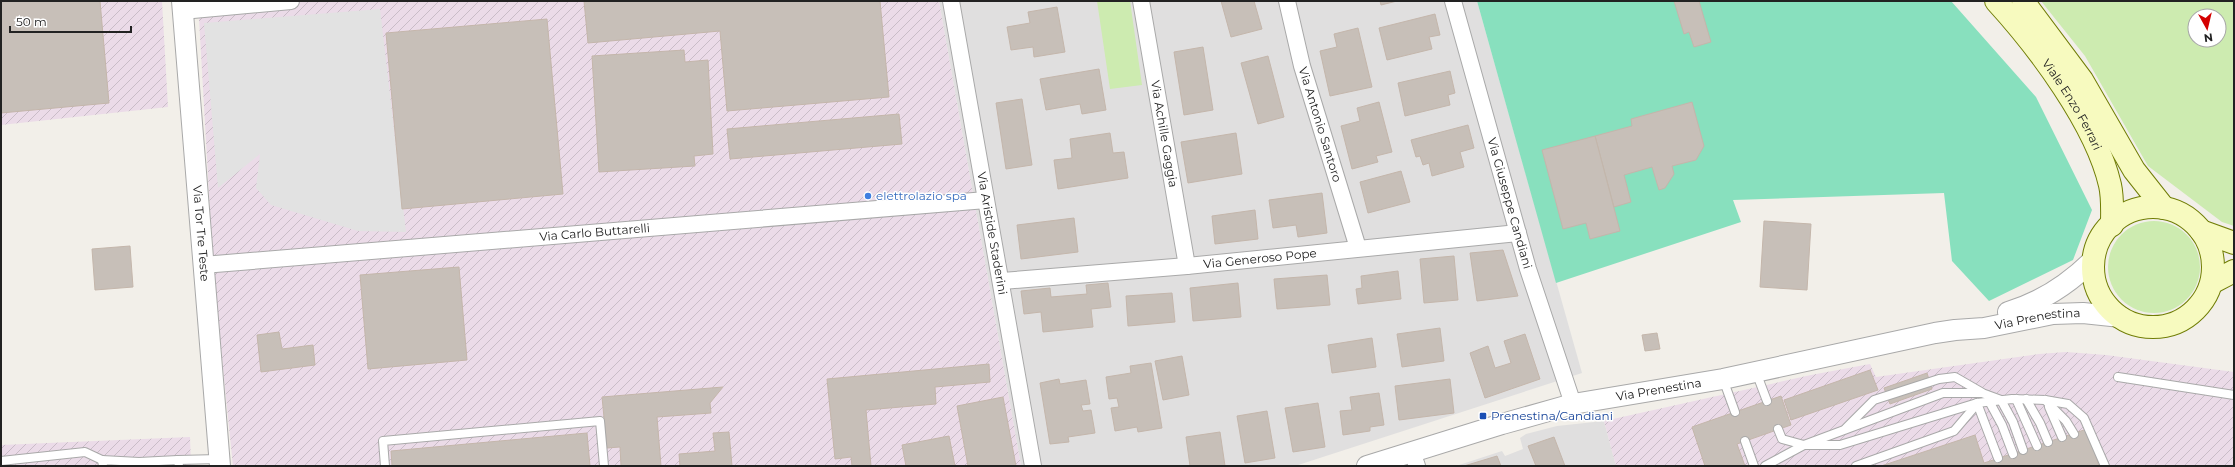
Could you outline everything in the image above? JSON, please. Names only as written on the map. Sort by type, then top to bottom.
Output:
[{"type":"main road","name":"Viale Enzo Ferrari","points":[[1996,1],[2045,62],[2093,139],[2110,186],[2112,225]]},
{"type":"main road","name":"Viale Enzo Ferrari","points":[[2023,1],[2082,80],[2134,170],[2164,208]]},
{"type":"main road","points":[[2201,231],[2210,247],[2213,260],[2212,282],[2203,300],[2194,310],[2168,325],[2146,327],[2135,324],[2121,317],[2107,305],[2096,288],[2093,277],[2094,259],[2098,244],[2112,225],[2128,213],[2139,209],[2164,208],[2185,218],[2201,231],[2234,243]]},
{"type":"main road","points":[[2212,282],[2234,271]]},
{"type":"street","points":[[182,6],[291,1]]},
{"type":"street","name":"Via Aristide Staderini","points":[[951,1],[986,200],[1002,281],[1033,466]]},
{"type":"street","name":"Via Achille Gaggia","points":[[1141,1],[1187,266]]},
{"type":"street","name":"Via Antonio Santoro","points":[[1287,1],[1302,66],[1358,248]]},
{"type":"street","name":"Via Giuseppe Candiani","points":[[1453,1],[1518,233],[1573,404]]},
{"type":"street","name":"Via Tor Tre Teste","points":[[182,6],[220,462]]},
{"type":"street","name":"Via Carlo Buttarelli","points":[[203,266],[986,200]]},
{"type":"street","name":"Via Generoso Pope","points":[[1002,281],[1187,266],[1518,233]]},
{"type":"street","name":"Via Prenestina","points":[[1368,466],[1415,459],[1573,404],[1723,379],[1755,371],[1955,330],[2043,299],[2072,280],[2094,259]]},
{"type":"street","name":"Via Prenestina","points":[[1955,330],[1984,328],[2040,316],[2066,313],[2121,317]]},
{"type":"lane","points":[[1755,371],[1767,401]]},
{"type":"lane","points":[[1844,430],[1874,400],[1939,379],[1955,377],[1982,393],[2001,400],[2013,422],[2023,450]]},
{"type":"lane","points":[[2118,377],[2234,395]]},
{"type":"lane","points":[[1723,379],[1735,412]]},
{"type":"lane","points":[[1765,466],[1804,445],[1943,393],[1982,393]]},
{"type":"lane","points":[[2016,399],[2037,446]]},
{"type":"lane","points":[[1778,429],[1782,439],[1804,445],[1840,445],[1977,403],[2016,399],[2045,400],[2068,404],[2084,418],[2105,466]]},
{"type":"lane","points":[[2026,399],[2040,423],[2048,442]]},
{"type":"lane","points":[[2045,400],[2066,421],[2074,434]]},
{"type":"lane","points":[[2045,400],[2062,437]]},
{"type":"lane","points":[[1989,402],[2002,425],[2013,454]]},
{"type":"lane","points":[[1977,403],[1998,458]]},
{"type":"lane","points":[[1860,465],[1954,431],[1977,403]]},
{"type":"lane","points":[[385,466],[383,441],[600,421],[604,466]]},
{"type":"lane","points":[[1745,441],[1754,466]]},
{"type":"lane","points":[[1,461],[85,452],[103,463],[220,462]]},
{"type":"shaded area","points":[[1,1],[162,1],[168,107],[1,125]]},
{"type":"shaded area","points":[[198,1],[939,1],[1021,466],[233,466],[214,281]]},
{"type":"shaded area","points":[[939,1],[1477,1],[1582,373],[1295,466],[1021,466]]},
{"type":"shaded area","points":[[380,9],[406,232],[358,231],[271,205],[256,188],[260,154],[218,188],[204,23]]},
{"type":"shaded area","points":[[2066,352],[2106,355],[2234,372],[2234,466],[1616,466],[1604,421],[1811,375],[1870,364],[1876,377],[2039,354]]},
{"type":"shaded area","points":[[1604,421],[1616,466],[1456,466],[1502,451],[1505,456],[1523,449],[1520,438],[1526,434],[1557,426]]},
{"type":"shaded area","points":[[190,437],[191,466],[1,466],[1,445]]},
{"type":"green space","points":[[1097,1],[1130,1],[1142,85],[1110,89]]},
{"type":"green space","points":[[1477,1],[1951,1],[2036,97],[2092,210],[2073,260],[1989,301],[1952,261],[1944,193],[1733,200],[1741,222],[1556,283]]},
{"type":"green space","points":[[2041,1],[2234,1],[2234,226],[2222,222],[2148,166],[2085,56]]},
{"type":"green space","points":[[2145,221],[2163,221],[2180,228],[2193,241],[2200,258],[2200,276],[2193,293],[2180,306],[2163,313],[2145,313],[2128,306],[2115,293],[2108,276],[2108,258],[2115,241],[2128,228]]},
{"type":"building","points":[[1,1],[100,1],[109,103],[1,113]]},
{"type":"building","points":[[584,1],[880,1],[889,97],[727,111],[720,31],[588,43]]},
{"type":"building","points":[[1221,1],[1254,1],[1262,29],[1231,37]]},
{"type":"building","points":[[1380,1],[1397,1],[1381,5]]},
{"type":"building","points":[[1674,1],[1699,1],[1711,42],[1694,47],[1689,32],[1684,34]]},
{"type":"building","points":[[1057,7],[1065,52],[1034,57],[1033,47],[1011,50],[1007,27],[1030,23],[1028,12]]},
{"type":"building","points":[[1435,14],[1440,35],[1429,37],[1432,49],[1387,60],[1379,28]]},
{"type":"building","points":[[547,19],[563,194],[402,209],[386,33]]},
{"type":"building","points":[[1358,28],[1372,87],[1330,96],[1320,51],[1337,47],[1334,34]]},
{"type":"building","points":[[1203,47],[1213,110],[1184,115],[1174,52]]},
{"type":"building","points":[[684,50],[685,62],[708,60],[713,154],[694,156],[695,166],[599,172],[592,56]]},
{"type":"building","points":[[1268,56],[1284,117],[1258,124],[1241,63]]},
{"type":"building","points":[[1099,69],[1106,110],[1082,114],[1080,104],[1046,110],[1040,79]]},
{"type":"building","points":[[1450,71],[1455,93],[1448,95],[1450,105],[1405,116],[1398,83]]},
{"type":"building","points":[[1022,99],[1032,165],[1006,169],[996,103]]},
{"type":"building","points":[[1379,102],[1392,152],[1376,156],[1378,162],[1352,169],[1341,126],[1360,121],[1357,108]]},
{"type":"building","points":[[1692,102],[1704,146],[1696,160],[1672,166],[1674,174],[1665,188],[1659,190],[1652,167],[1624,175],[1631,202],[1614,207],[1595,136],[1632,126],[1631,119]]},
{"type":"building","points":[[899,114],[902,144],[730,159],[727,129]]},
{"type":"building","points":[[1468,125],[1474,148],[1460,152],[1464,167],[1432,176],[1429,163],[1423,165],[1420,156],[1416,157],[1411,140]]},
{"type":"building","points":[[1110,133],[1113,153],[1124,152],[1128,178],[1058,189],[1054,160],[1072,158],[1070,139]]},
{"type":"building","points":[[1236,133],[1242,174],[1188,183],[1181,142]]},
{"type":"building","points":[[1595,136],[1620,231],[1590,239],[1586,223],[1563,229],[1542,150]]},
{"type":"building","points":[[1401,171],[1410,202],[1368,213],[1360,182]]},
{"type":"building","points":[[1322,193],[1327,233],[1298,237],[1296,225],[1273,228],[1269,200]]},
{"type":"building","points":[[1255,210],[1258,239],[1215,244],[1212,216]]},
{"type":"building","points":[[1074,218],[1078,252],[1021,259],[1017,225]]},
{"type":"building","points":[[1764,221],[1811,224],[1807,290],[1760,287]]},
{"type":"building","points":[[130,246],[133,287],[95,290],[92,249]]},
{"type":"building","points":[[1503,250],[1518,296],[1477,301],[1470,253]]},
{"type":"building","points":[[1454,256],[1458,300],[1424,303],[1420,259]]},
{"type":"building","points":[[459,267],[467,360],[368,369],[360,275]]},
{"type":"building","points":[[1398,271],[1401,299],[1358,304],[1356,289],[1362,288],[1361,276]]},
{"type":"building","points":[[1327,275],[1330,305],[1277,309],[1274,279]]},
{"type":"building","points":[[1108,283],[1111,307],[1091,309],[1093,327],[1043,332],[1041,312],[1024,314],[1021,291],[1050,288],[1051,297],[1087,294],[1086,285]]},
{"type":"building","points":[[1238,283],[1241,317],[1193,321],[1190,288]]},
{"type":"building","points":[[1172,293],[1175,322],[1128,326],[1126,296]]},
{"type":"building","points":[[1440,328],[1444,361],[1402,367],[1397,334]]},
{"type":"building","points":[[279,332],[282,349],[313,345],[315,365],[261,372],[257,335]]},
{"type":"building","points":[[1657,333],[1660,349],[1645,351],[1642,335]]},
{"type":"building","points":[[1525,334],[1540,379],[1485,398],[1470,353],[1488,346],[1495,368],[1511,363],[1504,341]]},
{"type":"building","points":[[1372,338],[1376,367],[1332,373],[1328,345]]},
{"type":"building","points":[[1182,356],[1189,395],[1163,400],[1155,361]]},
{"type":"building","points":[[1151,363],[1162,428],[1138,432],[1137,427],[1115,431],[1111,408],[1119,407],[1117,398],[1109,399],[1106,377],[1131,373],[1130,366]]},
{"type":"building","points":[[989,364],[990,382],[935,387],[936,404],[866,410],[871,466],[852,466],[851,457],[835,459],[827,379]]},
{"type":"building","points":[[1870,370],[1878,390],[1791,420],[1784,400]]},
{"type":"building","points":[[1927,373],[1932,389],[1890,404],[1884,388]]},
{"type":"building","points":[[1059,379],[1060,384],[1086,380],[1090,404],[1081,405],[1083,411],[1091,410],[1095,433],[1068,437],[1069,442],[1050,444],[1040,383]]},
{"type":"building","points":[[1450,379],[1454,413],[1399,420],[1395,386]]},
{"type":"building","points":[[723,387],[710,403],[711,413],[657,417],[661,466],[621,466],[620,447],[607,448],[602,397]]},
{"type":"building","points":[[1379,393],[1384,425],[1370,427],[1370,431],[1343,435],[1340,411],[1352,410],[1350,397]]},
{"type":"building","points":[[1781,396],[1791,425],[1737,444],[1745,466],[1705,466],[1692,427]]},
{"type":"building","points":[[1003,397],[1016,466],[968,466],[957,406]]},
{"type":"building","points":[[1318,403],[1325,447],[1293,452],[1285,408]]},
{"type":"building","points":[[1267,411],[1275,458],[1245,463],[1237,416]]},
{"type":"building","points":[[2087,429],[2099,466],[1881,466],[1975,435],[1984,463]]},
{"type":"building","points":[[729,432],[732,466],[680,466],[679,454],[715,451],[713,433]]},
{"type":"building","points":[[1220,432],[1225,466],[1190,466],[1186,437]]},
{"type":"building","points":[[587,433],[590,466],[392,466],[391,451]]},
{"type":"building","points":[[949,436],[955,466],[906,466],[902,445]]},
{"type":"building","points":[[1554,437],[1565,466],[1536,466],[1528,446]]},
{"type":"building","points":[[1497,456],[1501,466],[1464,466]]},
{"type":"place","name":"elettrolazio spa","points":[[868,196]]},
{"type":"place","name":"Prenestina/Candiani","points":[[1483,416]]}]
